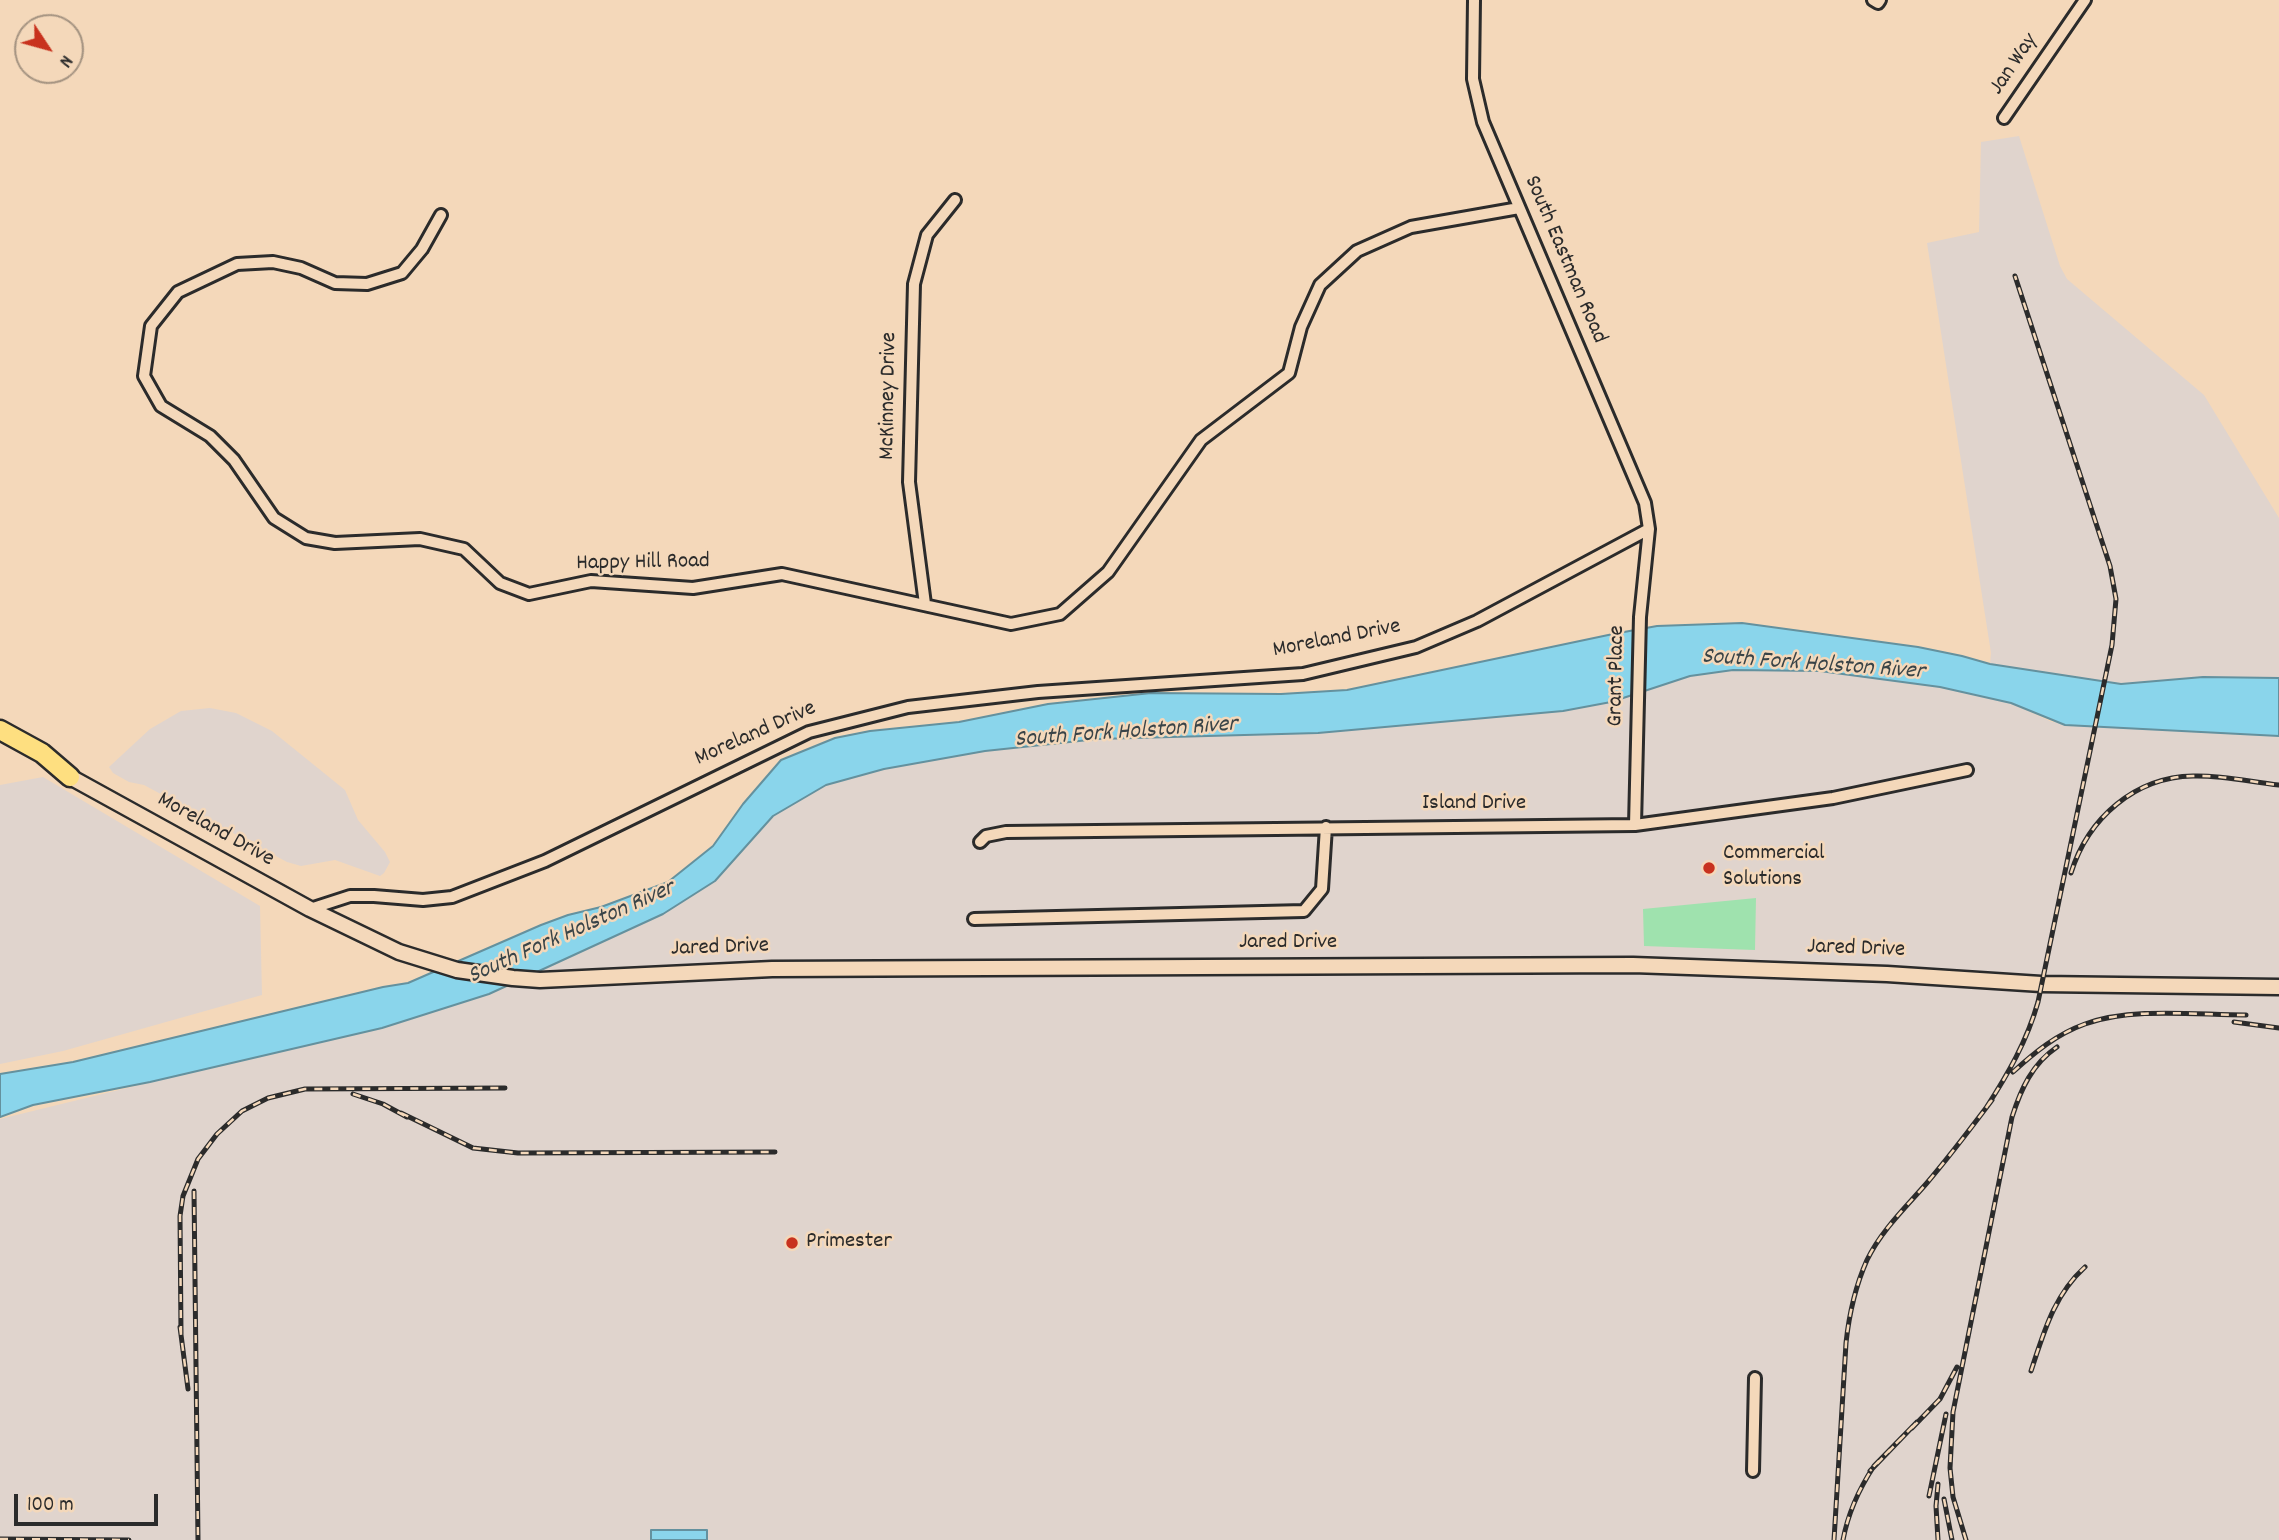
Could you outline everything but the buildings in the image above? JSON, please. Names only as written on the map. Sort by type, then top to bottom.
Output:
[{"type":"highway","points":[[0,730],[42,754],[70,777]]},
{"type":"main road","name":"Moreland Drive","points":[[0,740],[310,909]]},
{"type":"main road","name":"Jared Drive","points":[[310,909],[399,952],[457,970],[540,980],[772,969],[1633,965],[1886,974],[2040,984],[2279,987]]},
{"type":"street","name":"South Eastman Road","points":[[1474,0],[1473,79],[1483,122],[1645,503],[1649,529]]},
{"type":"street","name":"Jan Way","points":[[2004,118],[2085,0]]},
{"type":"street","name":"McKinney Drive","points":[[925,604],[909,482],[914,284],[927,235],[955,200]]},
{"type":"street","name":"Happy Hill Road","points":[[442,215],[422,249],[402,273],[367,284],[335,283],[301,268],[273,262],[237,264],[178,292],[151,326],[144,376],[161,406],[210,436],[234,460],[274,518],[306,538],[335,544],[420,539],[464,549],[500,583],[529,593],[591,581],[693,588],[782,574],[1011,624],[1059,614],[1108,572],[1201,440],[1289,373],[1301,327],[1320,285],[1357,251],[1410,227],[1519,208]]},
{"type":"street","name":"Grant Place","points":[[1635,825],[1640,629],[1649,529]]},
{"type":"street","name":"Moreland Drive","points":[[310,909],[350,897],[423,900],[452,897],[545,861],[809,732],[908,707],[1038,691],[1303,674],[1416,647],[1477,621],[1649,529]]},
{"type":"street","name":"Island Drive","points":[[980,842],[986,836],[1006,832],[1635,825],[1833,798],[1967,770]]},
{"type":"street","points":[[974,919],[1304,911],[1322,889],[1326,827]]},
{"type":"street","points":[[1753,1471],[1755,1378]]},
{"type":"shaded area","points":[[2019,136],[2060,266],[2067,279],[2204,395],[2279,518],[2279,678],[2203,677],[2121,684],[1990,664],[1991,653],[1927,243],[1979,232],[1981,142]]},
{"type":"shaded area","points":[[1733,670],[1820,671],[1940,687],[2011,703],[2052,722],[2279,735],[2279,1540],[0,1540],[0,1119],[422,1016],[715,881],[773,816],[826,785],[884,769],[985,751],[1099,739],[1318,733],[1563,711],[1611,702],[1690,676]]},
{"type":"shaded area","points":[[210,708],[236,713],[272,731],[345,790],[358,820],[390,862],[384,873],[380,876],[335,860],[301,866],[287,862],[144,785],[129,782],[113,773],[109,767],[150,729],[181,711]]},
{"type":"shaded area","points":[[43,777],[260,906],[262,995],[63,1051],[0,1064],[0,785]]},
{"type":"green space","points":[[1756,898],[1755,950],[1644,946],[1643,909]]},
{"type":"water","name":"South Fork Holston River","points":[[1742,623],[1918,647],[1990,664],[2121,684],[2203,677],[2279,678],[2279,736],[2065,725],[2011,703],[1940,687],[1820,671],[1733,670],[1690,676],[1611,702],[1563,711],[1318,733],[1098,739],[985,751],[884,769],[826,785],[773,816],[715,881],[663,914],[489,994],[382,1028],[150,1082],[33,1105],[0,1117],[0,1074],[73,1062],[408,983],[541,925],[601,907],[668,882],[713,846],[743,804],[781,760],[835,738],[870,731],[959,722],[1048,704],[1151,693],[1281,694],[1347,690],[1657,626]]},
{"type":"water","points":[[651,1530],[707,1530],[707,1540],[651,1540]]},
{"type":"railway","points":[[1986,1108],[2016,1057],[2038,1002],[2112,645],[2116,599],[2110,566],[2015,276]]},
{"type":"railway","points":[[2071,873],[2089,835],[2102,818],[2133,793],[2152,784],[2172,778],[2204,776],[2279,785]]},
{"type":"railway","points":[[2013,1072],[2056,1038],[2075,1028],[2103,1019],[2164,1013],[2246,1015]]},
{"type":"railway","points":[[2234,1022],[2279,1028]]},
{"type":"railway","points":[[1966,1540],[1953,1497],[1950,1468],[1953,1412],[2012,1117],[2028,1078],[2041,1061],[2057,1047]]},
{"type":"railway","points":[[181,1334],[180,1216],[183,1196],[198,1159],[217,1134],[242,1111],[268,1098],[305,1089],[505,1088]]},
{"type":"railway","points":[[353,1094],[383,1104],[407,1117]]},
{"type":"railway","points":[[1834,1540],[1846,1343],[1859,1280],[1867,1260],[1886,1230],[1992,1100]]},
{"type":"railway","points":[[401,1113],[473,1148],[518,1153],[775,1152]]},
{"type":"railway","points":[[194,1191],[198,1540]]},
{"type":"railway","points":[[2031,1371],[2058,1302],[2085,1267]]},
{"type":"railway","points":[[180,1327],[188,1389]]},
{"type":"railway","points":[[1912,1428],[1940,1399],[1957,1367]]},
{"type":"railway","points":[[1929,1496],[1946,1414]]},
{"type":"railway","points":[[1843,1540],[1855,1501],[1864,1483],[1869,1475],[1874,1466],[1917,1422],[1870,1471]]},
{"type":"railway","points":[[1938,1484],[1938,1540]]},
{"type":"railway","points":[[1944,1499],[1952,1540]]},
{"type":"railway","points":[[0,1539],[129,1540]]},
{"type":"place","name":"Commercial Solutions","points":[[1709,868]]},
{"type":"place","name":"Primester","points":[[792,1243]]}]
